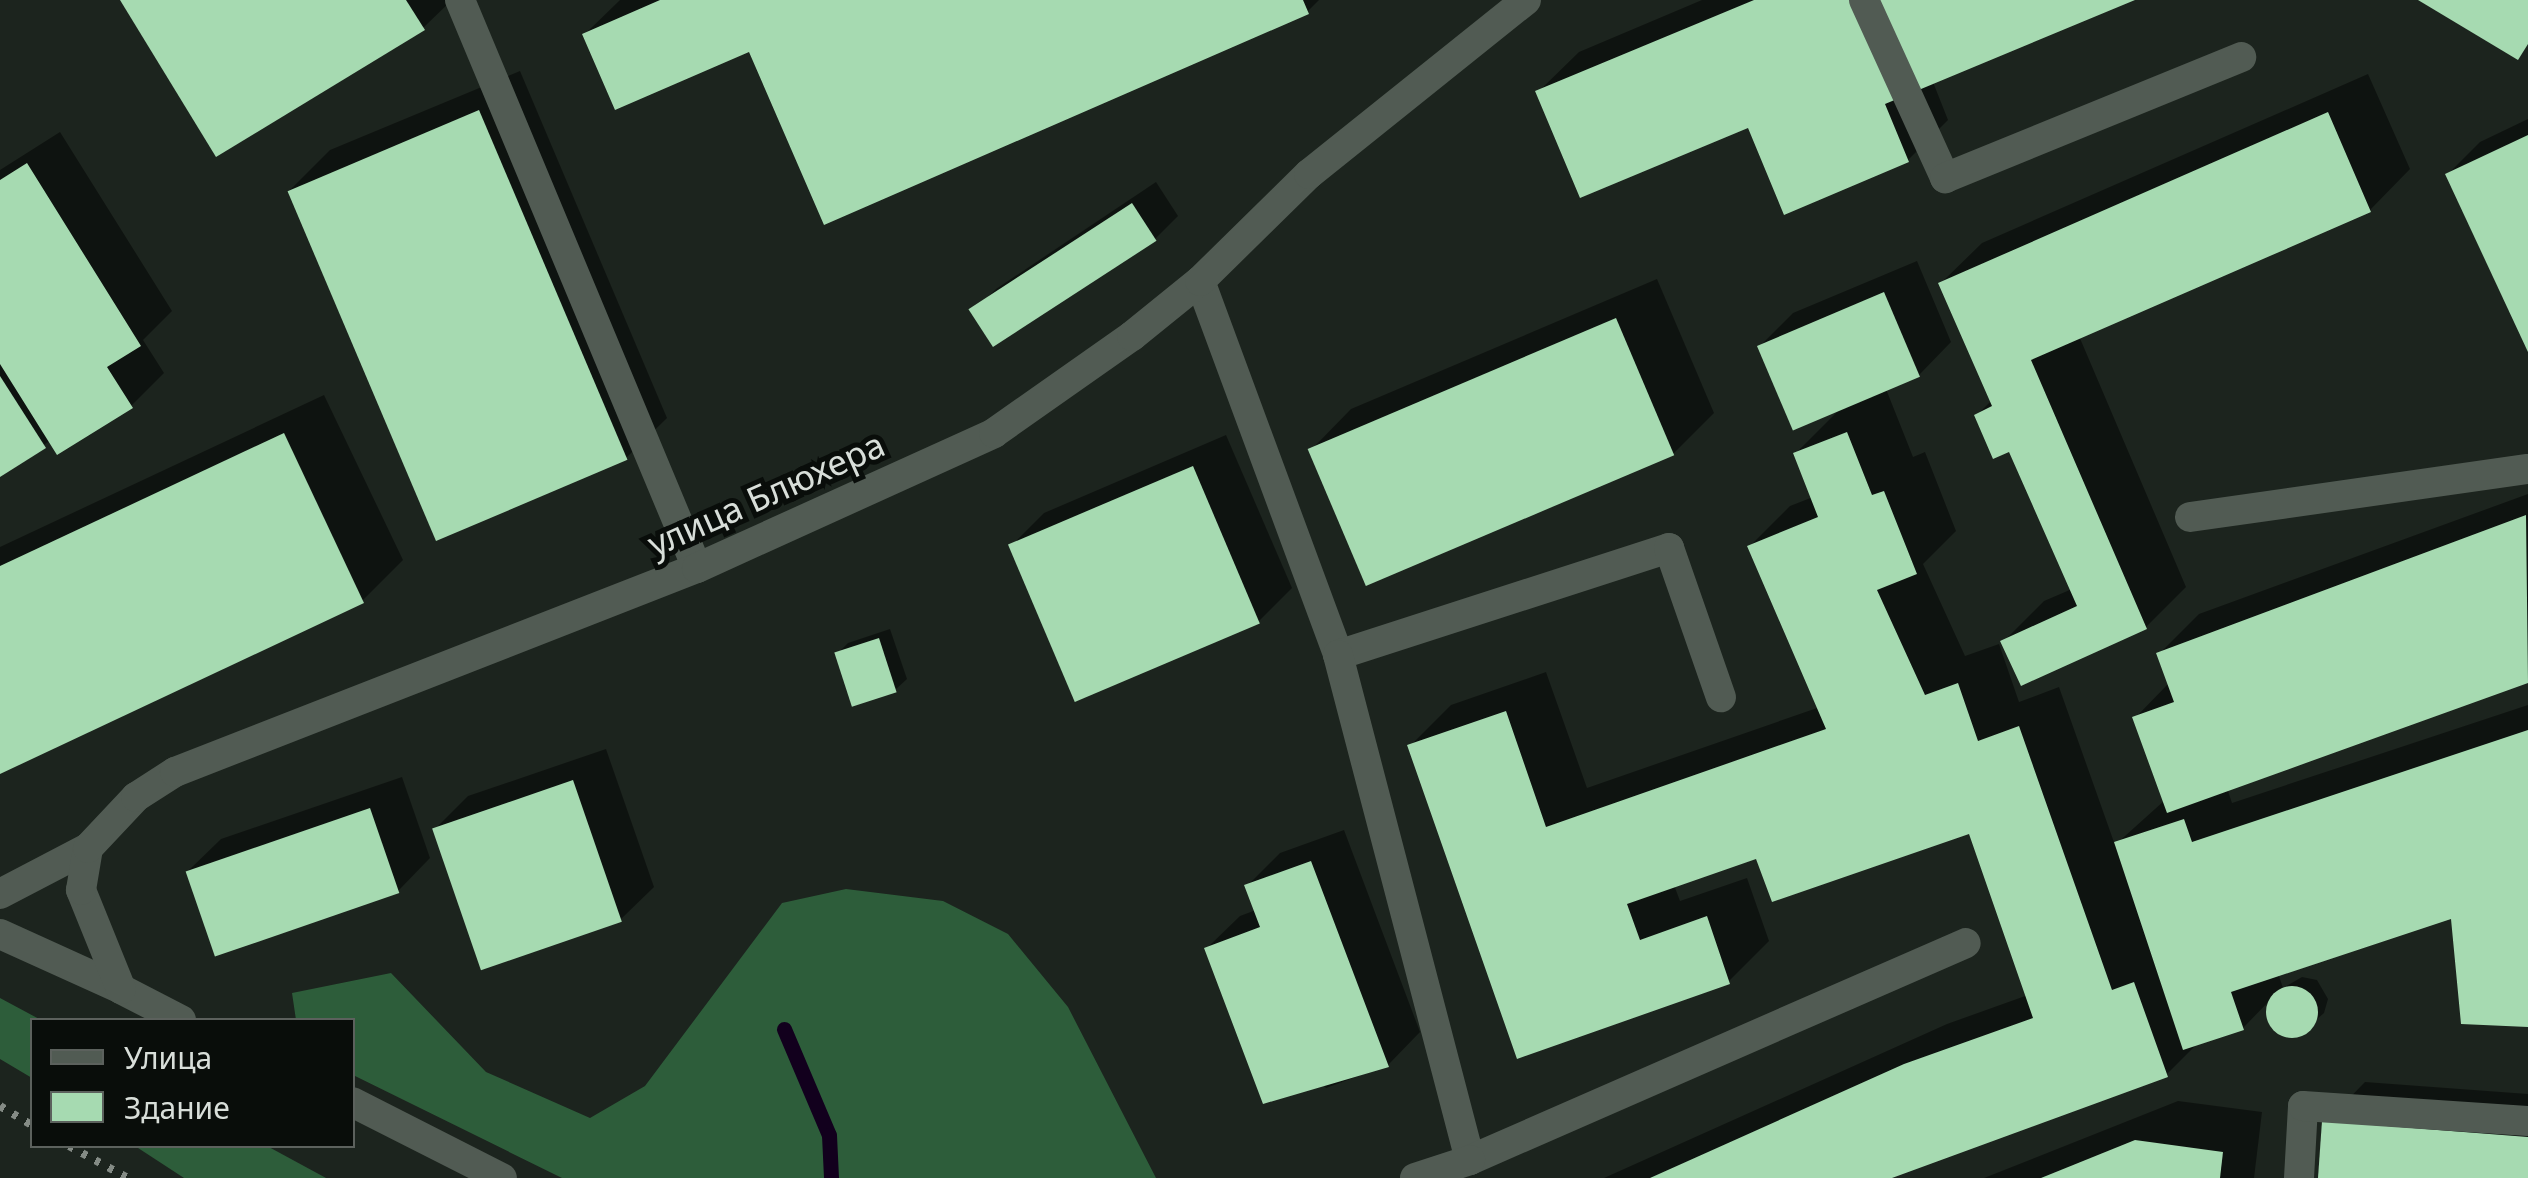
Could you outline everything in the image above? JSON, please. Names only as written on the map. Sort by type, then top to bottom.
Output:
[{"type":"street","points":[[460,0],[697,568]]},
{"type":"street","name":"улица Блюхера","points":[[0,894],[88,848],[136,797],[176,772],[697,568],[994,433],[1200,281],[1308,174],[1526,0]]},
{"type":"street","points":[[1864,0],[1944,178],[2241,58]]},
{"type":"street","points":[[1200,281],[1338,655],[1470,1160]]},
{"type":"street","points":[[2190,517],[2528,469]]},
{"type":"street","points":[[1338,655],[1669,548],[1720,698]]},
{"type":"street","points":[[88,848],[81,890],[122,989]]},
{"type":"street","points":[[0,934],[178,1018]]},
{"type":"street","points":[[1415,1178],[1470,1160],[1966,943]]},
{"type":"street","points":[[355,1104],[502,1178]]},
{"type":"street","points":[[2299,1178],[2303,1106],[2528,1120]]},
{"type":"green space","points":[[846,889],[943,901],[1008,934],[1068,1007],[1156,1178],[562,1178],[355,1076],[355,1018],[296,1018],[292,993],[391,973],[486,1072],[590,1118],[645,1086],[782,903]]},
{"type":"green space","points":[[0,998],[37,1018],[30,1018],[30,1077],[0,1059]]},
{"type":"green space","points":[[138,1148],[271,1148],[326,1178],[184,1178]]},
{"type":"building","points":[[120,0],[406,0],[425,30],[216,157]]},
{"type":"building","points":[[660,0],[1303,0],[1309,14],[824,225],[749,52],[615,110],[582,34]]},
{"type":"building","points":[[1754,0],[2135,0],[1885,104],[1909,162],[1784,215],[1748,128],[1580,198],[1535,91]]},
{"type":"building","points":[[2418,0],[2528,0],[2528,44],[2518,60]]},
{"type":"building","points":[[479,110],[627,460],[436,541],[288,191]]},
{"type":"building","points":[[2328,112],[2371,212],[2031,360],[2147,629],[2021,686],[2000,641],[2077,606],[2009,452],[1993,459],[1974,415],[1992,406],[1938,283]]},
{"type":"building","points":[[2528,135],[2528,352],[2445,174]]},
{"type":"building","points":[[27,163],[141,346],[107,367],[133,408],[57,455],[0,364],[0,180]]},
{"type":"building","points":[[1132,203],[1157,241],[993,347],[968,309]]},
{"type":"building","points":[[1884,292],[1920,377],[1793,431],[1757,346]]},
{"type":"building","points":[[1616,318],[1674,455],[1366,586],[1308,449]]},
{"type":"building","points":[[0,376],[46,448],[0,477]]},
{"type":"building","points":[[1847,432],[1872,495],[1884,491],[1917,574],[1877,590],[1925,695],[1958,683],[1978,741],[2019,726],[2112,990],[2134,982],[2168,1077],[1892,1178],[1650,1178],[1904,1064],[2033,1018],[1969,834],[1772,902],[1756,859],[1627,904],[1640,940],[1707,916],[1730,984],[1517,1059],[1407,745],[1506,711],[1546,827],[1826,729],[1747,546],[1818,517],[1793,453]]},
{"type":"building","points":[[284,433],[364,603],[0,774],[0,566]]},
{"type":"building","points":[[1193,466],[1260,623],[1075,702],[1008,545]]},
{"type":"building","points":[[2526,515],[2528,683],[2167,813],[2132,717],[2174,702],[2156,653]]},
{"type":"building","points":[[879,638],[897,692],[852,707],[834,653]]},
{"type":"building","points":[[2528,730],[2528,1027],[2461,1024],[2451,919],[2231,992],[2244,1030],[2183,1050],[2114,842],[2184,819],[2192,842]]},
{"type":"building","points":[[573,780],[622,922],[481,970],[432,829]]},
{"type":"building","points":[[370,808],[399,893],[215,957],[186,871]]},
{"type":"building","points":[[1311,861],[1389,1067],[1263,1104],[1204,948],[1260,927],[1244,885]]},
{"type":"building","points":[[2292,986],[2310,994],[2318,1012],[2310,1030],[2292,1038],[2274,1030],[2266,1012],[2274,994]]},
{"type":"building","points":[[2322,1121],[2528,1137],[2528,1178],[2318,1178]]},
{"type":"building","points":[[2135,1140],[2223,1152],[2220,1178],[2041,1178]]},
{"type":"waterway","points":[[784,1029],[829,1135],[831,1178]]},
{"type":"railway","points":[[0,1106],[30,1124]]},
{"type":"railway","points":[[73,1148],[128,1178]]}]
